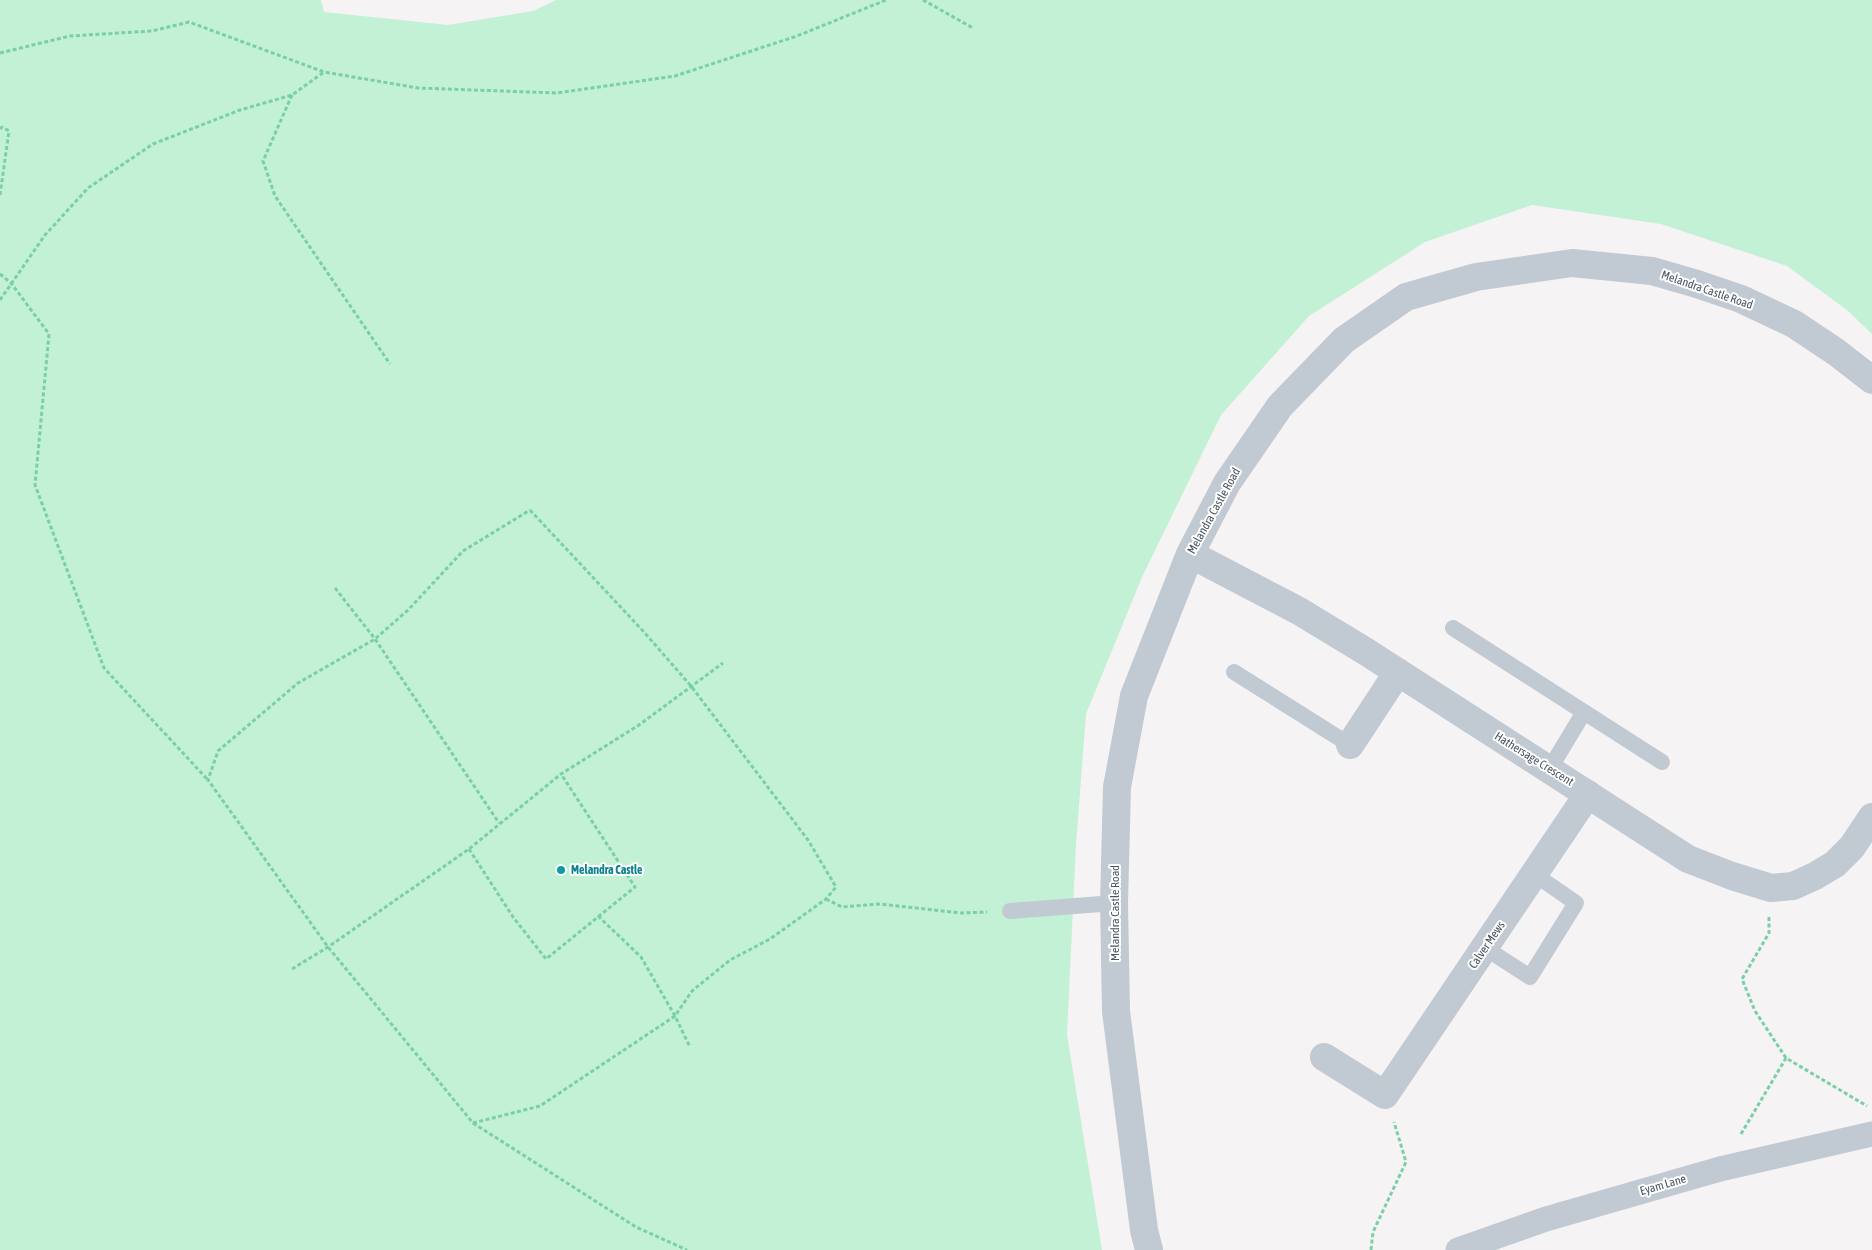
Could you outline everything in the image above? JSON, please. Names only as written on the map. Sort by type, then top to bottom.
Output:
[{"type":"street","name":"Melandra Castle Road","points":[[1149,1250],[1144,1230],[1116,1011],[1114,904],[1117,786],[1134,696],[1190,554],[1227,483],[1280,406],[1344,340],[1406,298],[1476,277],[1572,263],[1652,271],[1741,299],[1794,324],[1836,352],[1872,380]]},
{"type":"street","name":"Hathersage Crescent","points":[[1190,554],[1299,611],[1398,672],[1688,859],[1732,876],[1770,888],[1793,886],[1835,864],[1852,847],[1872,817]]},
{"type":"street","points":[[1350,745],[1398,672]]},
{"type":"street","name":"Calver Mews","points":[[1385,1095],[1588,794]]},
{"type":"street","points":[[1324,1057],[1385,1095]]},
{"type":"street","name":"Eyam Lane","points":[[1458,1250],[1546,1219],[1720,1169],[1872,1134]]},
{"type":"lane","points":[[1453,628],[1662,762]]},
{"type":"lane","points":[[1234,672],[1350,745]]},
{"type":"lane","points":[[1550,770],[1584,712]]},
{"type":"lane","points":[[1485,948],[1530,977],[1576,903],[1534,874]]},
{"type":"lane","points":[[1010,911],[1114,904]]},
{"type":"path","points":[[0,53],[70,36],[152,31],[190,22],[324,72],[418,88],[557,92],[675,76],[797,36],[886,0]]},
{"type":"path","points":[[923,0],[973,28]]},
{"type":"path","points":[[0,300],[45,235],[88,188],[153,144],[240,110],[292,95],[324,72]]},
{"type":"path","points":[[292,95],[263,161],[275,196],[390,364]]},
{"type":"path","points":[[0,129],[2,127],[9,131],[0,195]]},
{"type":"path","points":[[0,274],[11,283],[49,334],[35,485],[104,668],[208,780],[328,947],[473,1124],[636,1227],[687,1250]]},
{"type":"path","points":[[208,780],[218,751],[298,683],[375,639],[408,610],[463,551],[530,510],[644,632],[691,686],[808,840],[836,887],[826,899],[770,939],[730,960],[692,991],[675,1016],[540,1106],[473,1124]]},
{"type":"path","points":[[335,588],[375,639],[499,823]]},
{"type":"path","points":[[292,969],[328,947],[469,849],[560,774],[639,725],[724,662]]},
{"type":"path","points":[[469,849],[513,917],[546,959],[635,887],[560,774]]},
{"type":"path","points":[[1770,888],[1769,933],[1742,979],[1755,1011],[1786,1058],[1872,1108]]},
{"type":"path","points":[[826,899],[842,907],[880,904],[961,913],[1010,911]]},
{"type":"path","points":[[598,916],[641,957],[675,1016],[690,1047]]},
{"type":"path","points":[[1720,1169],[1786,1058]]},
{"type":"path","points":[[1371,1250],[1373,1232],[1406,1162],[1385,1095]]},
{"type":"green space","points":[[0,0],[321,0],[324,12],[448,25],[533,11],[556,0],[1872,0],[1872,334],[1847,310],[1787,266],[1661,224],[1532,205],[1425,242],[1309,316],[1221,415],[1142,577],[1086,714],[1076,844],[1067,1035],[1102,1250],[0,1250]]},
{"type":"place","name":"Melandra Castle","points":[[561,870]]}]
